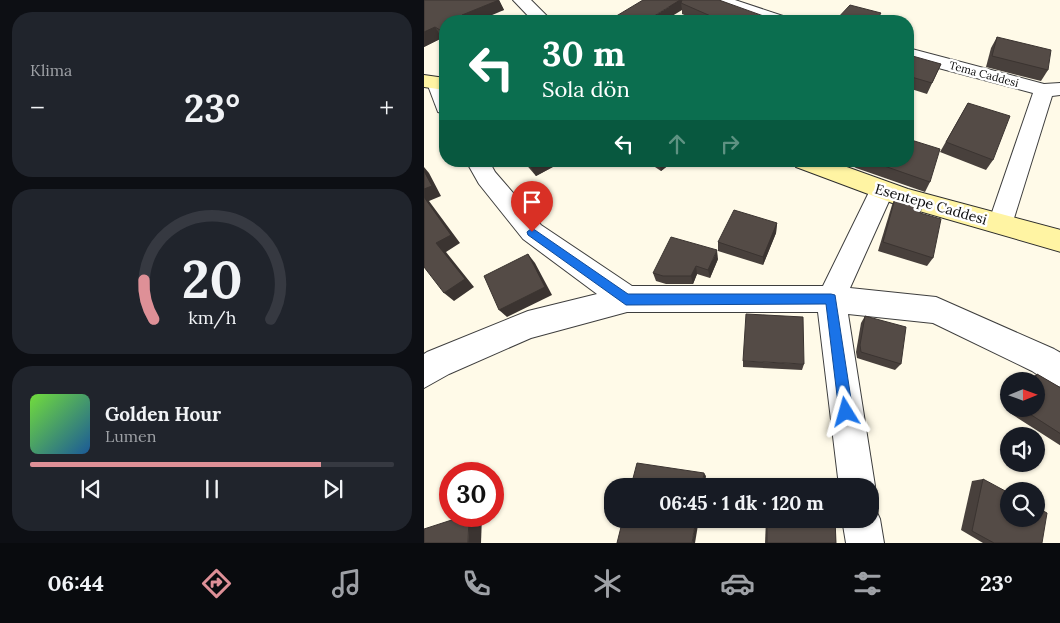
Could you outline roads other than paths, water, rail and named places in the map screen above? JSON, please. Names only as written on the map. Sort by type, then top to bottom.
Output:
[{"type":"street","points":[[521,0],[537,15]]},
{"type":"street","points":[[719,0],[763,15]]},
{"type":"street","name":"Tema Caddesi","points":[[914,56],[1052,90]]},
{"type":"street","points":[[1001,224],[1052,90]]},
{"type":"street","points":[[481,167],[487,178],[532,232],[626,299]]},
{"type":"street","name":"Esentepe Caddesi","points":[[820,167],[882,190],[1060,241]]},
{"type":"street","points":[[856,478],[831,299],[882,190]]},
{"type":"street","points":[[424,372],[438,363],[528,326],[626,299],[831,299],[936,310],[1043,360],[1060,372]]},
{"type":"street","points":[[862,528],[865,543]]}]
